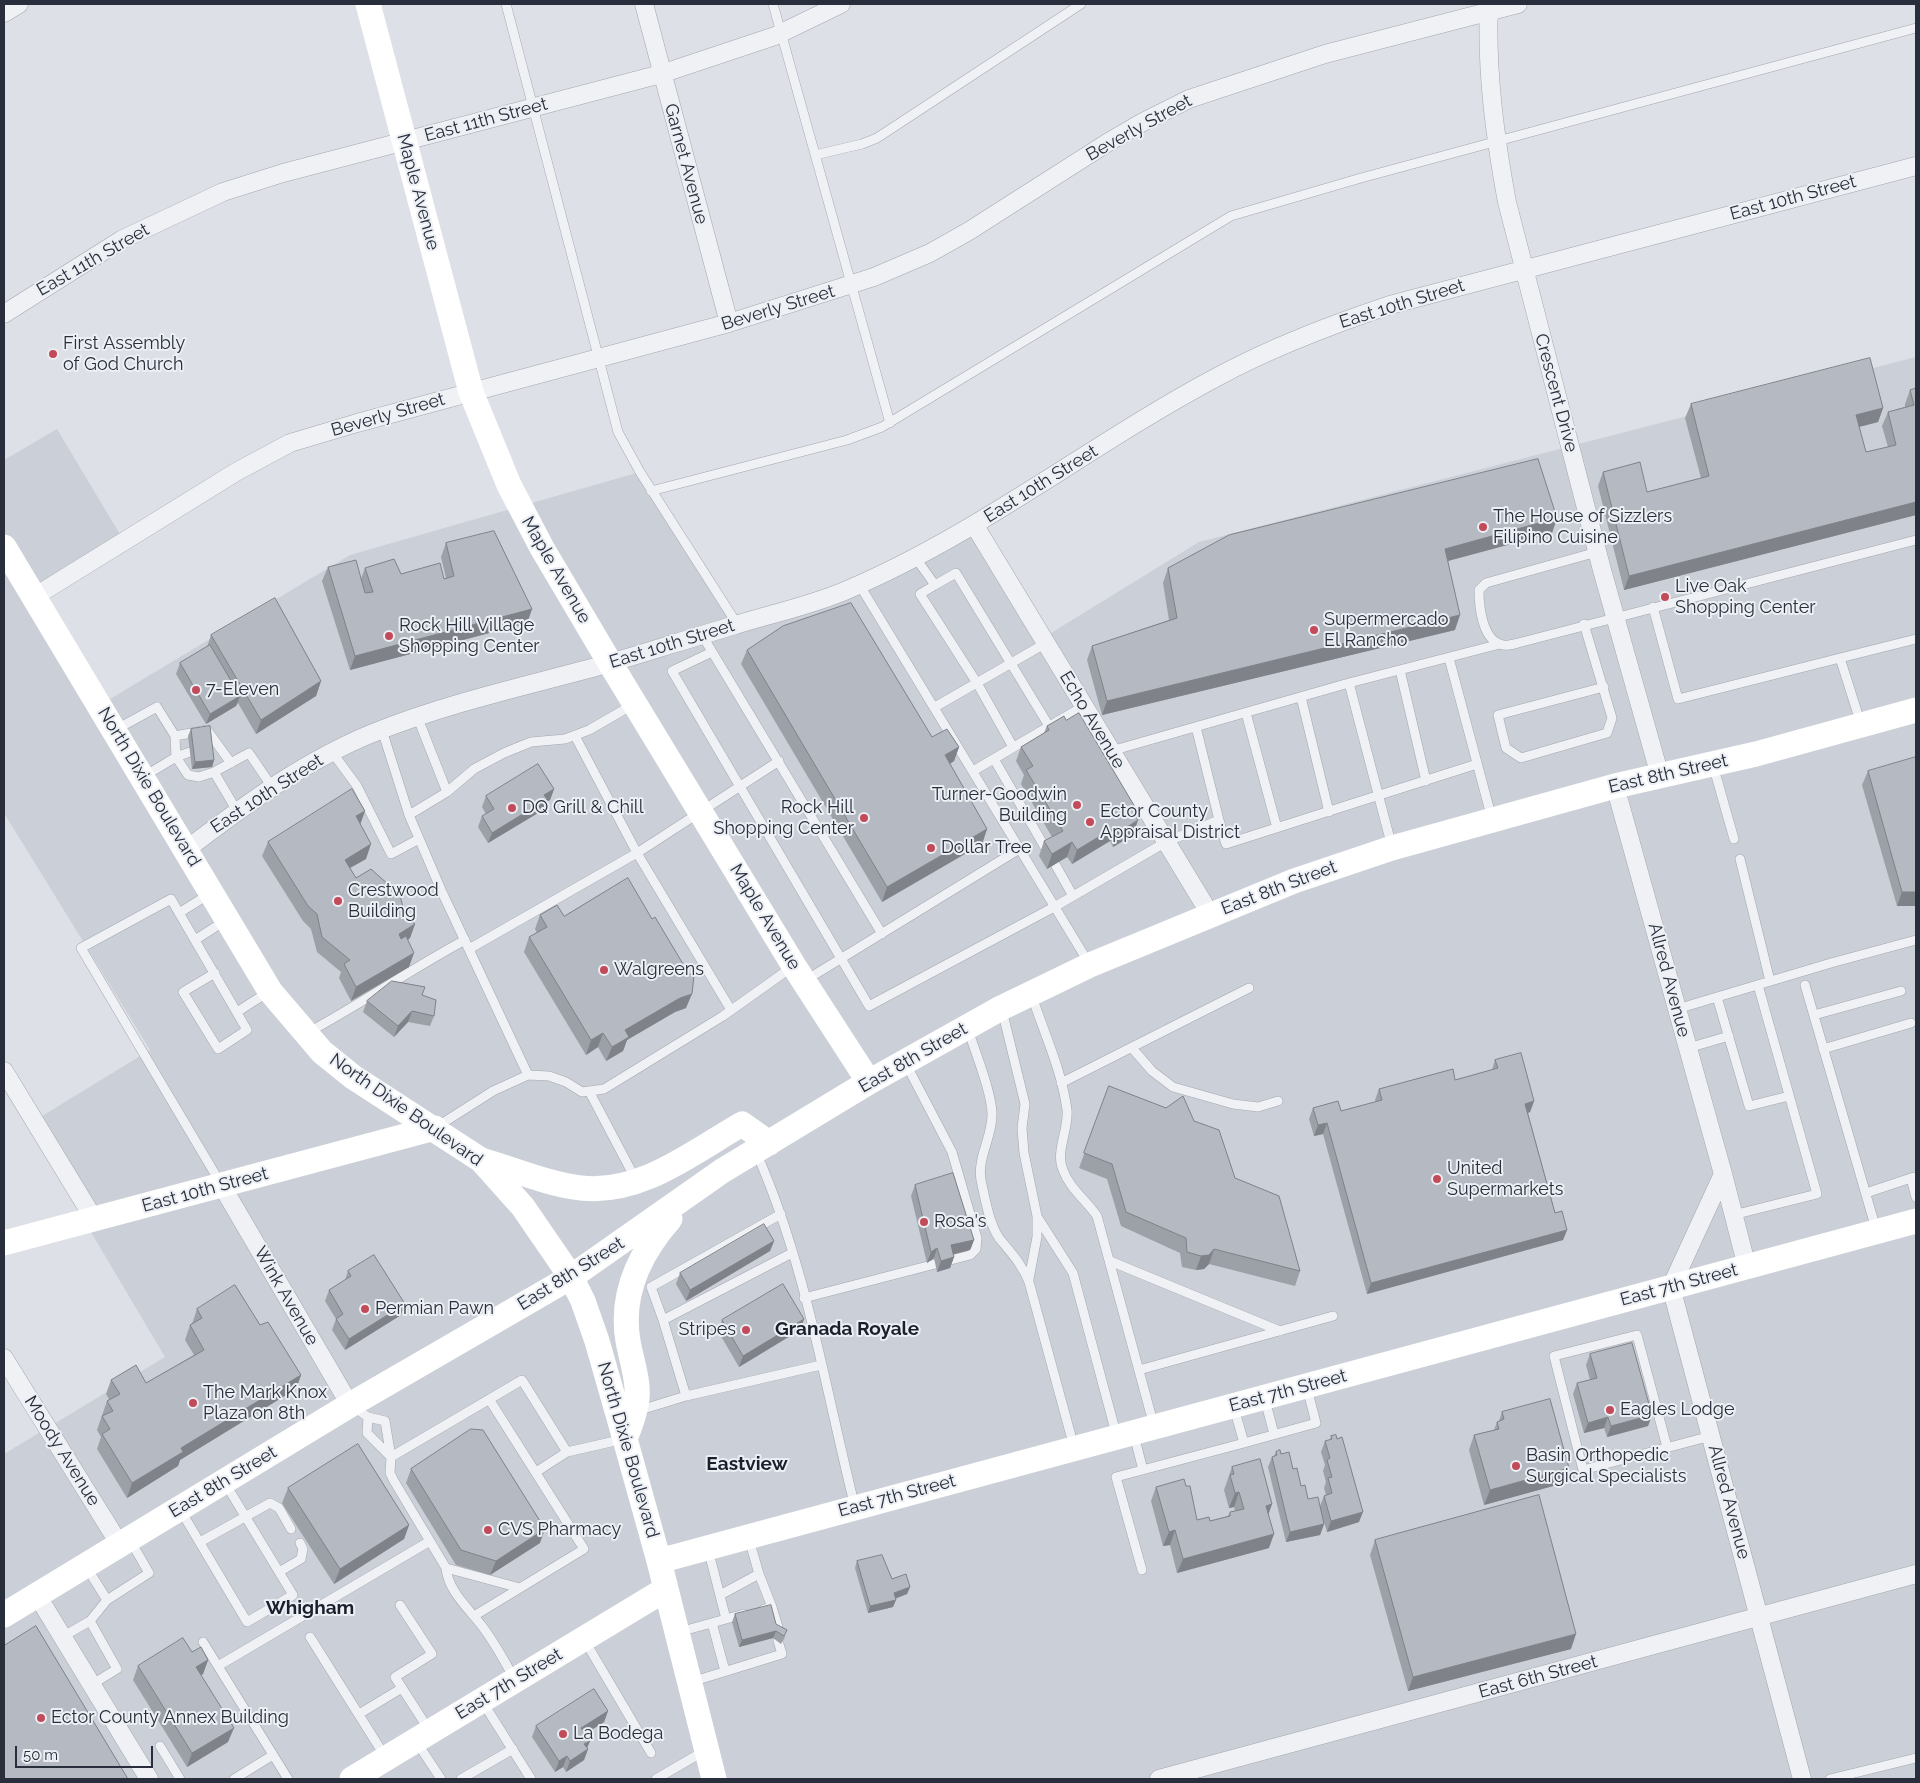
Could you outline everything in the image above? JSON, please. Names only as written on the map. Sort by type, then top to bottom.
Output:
[{"type":"main road","name":"Maple Avenue","points":[[368,4],[470,392],[509,484],[542,548],[634,704],[799,974],[869,1082]]},
{"type":"main road","name":"North Dixie Boulevard","points":[[4,546],[187,849],[270,991],[322,1052],[353,1077],[435,1128],[481,1160],[523,1207],[571,1278],[583,1301],[597,1341],[625,1439],[659,1561],[706,1750],[711,1778]]},
{"type":"main road","name":"East 8th Street","points":[[4,1615],[224,1481],[359,1411],[571,1278],[722,1171],[869,1082],[1001,1008],[1090,965],[1294,881],[1392,848],[1615,786],[1713,764],[1916,710]]},
{"type":"main road","points":[[481,1160],[561,1184],[582,1188],[622,1186],[636,1181],[676,1164],[742,1124],[762,1147]]},
{"type":"main road","name":"East 10th Street","points":[[4,1243],[435,1128]]},
{"type":"main road","points":[[625,1439],[637,1397],[627,1335],[627,1308],[631,1281],[653,1239],[693,1193]]},
{"type":"main road","name":"East 7th Street","points":[[659,1561],[1916,1221]]},
{"type":"main road","name":"East 7th Street","points":[[369,1772],[423,1736],[666,1589]]},
{"type":"street","points":[[4,13],[19,4]]},
{"type":"street","name":"Garnet Avenue","points":[[644,4],[729,323]]},
{"type":"street","name":"East 11th Street","points":[[4,314],[121,240],[223,192],[283,173],[662,74],[727,54],[781,34],[841,4]]},
{"type":"street","name":"Beverly Street","points":[[34,597],[236,472],[290,443],[356,423],[729,323],[852,285],[930,253],[1114,138],[1190,99],[1325,54],[1489,8],[1518,4]]},
{"type":"street","name":"Crescent Drive","points":[[1489,8],[1490,82],[1496,142],[1507,202],[1597,552],[1660,776]]},
{"type":"street","name":"East 10th Street","points":[[187,849],[272,787],[332,752],[417,716],[490,694],[610,663],[737,624],[798,608],[859,584],[976,526],[1158,410],[1218,376],[1271,350],[1332,325],[1390,306],[1523,269],[1916,166]]},
{"type":"street","name":"Echo Avenue","points":[[976,526],[1210,914]]},
{"type":"street","name":"Allred Avenue","points":[[1615,786],[1723,1174],[1746,1267]]},
{"type":"street","points":[[4,1071],[94,1219]]},
{"type":"street","points":[[1671,1287],[1723,1174]]},
{"type":"street","name":"Wink Avenue","points":[[222,1186],[359,1411]]},
{"type":"street","name":"Allred Avenue","points":[[1671,1287],[1802,1779]]},
{"type":"street","name":"Moody Avenue","points":[[4,1358],[125,1542]]},
{"type":"street","name":"East 6th Street","points":[[1159,1779],[1916,1574]]},
{"type":"street","points":[[37,1595],[149,1779]]},
{"type":"lane","points":[[506,4],[618,432],[651,491],[737,624]]},
{"type":"lane","points":[[773,4],[890,423]]},
{"type":"lane","points":[[815,156],[862,144],[877,138],[1081,4]]},
{"type":"lane","points":[[651,491],[867,434],[890,423],[1231,216],[1361,178],[1916,28]]},
{"type":"lane","points":[[1597,552],[1486,583],[1479,590],[1479,600],[1486,631],[1504,646],[1916,540]]},
{"type":"lane","points":[[915,557],[935,585]]},
{"type":"lane","points":[[1013,747],[977,683],[920,594],[935,585],[956,574],[1049,726]]},
{"type":"lane","points":[[859,584],[1021,848],[1090,965]]},
{"type":"lane","points":[[1653,607],[1678,699],[1916,639]]},
{"type":"lane","points":[[1584,624],[1604,687],[1612,718],[1607,733],[1521,758],[1506,748],[1498,715],[1604,687]]},
{"type":"lane","points":[[702,635],[882,934]]},
{"type":"lane","points":[[935,707],[1046,643]]},
{"type":"lane","points":[[1111,751],[1349,683],[1500,644]]},
{"type":"lane","points":[[712,652],[672,671],[869,1006],[1056,906],[1166,842],[1219,820]]},
{"type":"lane","points":[[1449,658],[1492,819]]},
{"type":"lane","points":[[1840,658],[1861,724]]},
{"type":"lane","points":[[1400,670],[1426,781]]},
{"type":"lane","points":[[1349,683],[1392,848]]},
{"type":"lane","points":[[1301,697],[1329,812]]},
{"type":"lane","points":[[409,815],[448,792],[474,769],[504,753],[531,742],[565,739],[575,736],[634,704]]},
{"type":"lane","points":[[973,771],[1084,706]]},
{"type":"lane","points":[[115,730],[157,707],[176,736],[176,757],[188,775],[199,777],[214,772],[249,753],[272,787]]},
{"type":"lane","points":[[1246,712],[1277,828]]},
{"type":"lane","points":[[417,716],[448,792]]},
{"type":"lane","points":[[1196,727],[1226,844],[1477,764]]},
{"type":"lane","points":[[176,736],[207,730],[220,745],[231,763]]},
{"type":"lane","points":[[382,730],[409,815],[419,839],[528,1075]]},
{"type":"lane","points":[[575,736],[637,853],[731,1010]]},
{"type":"lane","points":[[209,748],[220,745]]},
{"type":"lane","points":[[143,777],[176,757],[190,752]]},
{"type":"lane","points":[[332,752],[357,786],[391,854],[419,839]]},
{"type":"lane","points":[[994,759],[1047,851]]},
{"type":"lane","points":[[469,949],[637,853],[779,761]]},
{"type":"lane","points":[[1713,764],[1734,839]]},
{"type":"lane","points":[[214,772],[237,811]]},
{"type":"lane","points":[[435,1128],[493,1091],[528,1075],[548,1076],[566,1082],[582,1092],[604,1089],[731,1010],[799,974],[840,958],[882,934],[1021,848]]},
{"type":"lane","points":[[1740,860],[1770,981]]},
{"type":"lane","points":[[1054,864],[1073,896]]},
{"type":"lane","points":[[179,913],[212,892]]},
{"type":"lane","points":[[215,973],[184,992],[218,1050],[247,1030],[215,973],[170,899],[81,948],[222,1186]]},
{"type":"lane","points":[[195,940],[228,919]]},
{"type":"lane","points":[[305,1034],[352,1009],[430,959],[465,940]]},
{"type":"lane","points":[[1677,1009],[1758,984],[1916,940]]},
{"type":"lane","points":[[1733,1215],[1817,1194],[1758,984]]},
{"type":"lane","points":[[1804,985],[1877,1232]]},
{"type":"lane","points":[[1061,1084],[1249,988]]},
{"type":"lane","points":[[237,1012],[270,991]]},
{"type":"lane","points":[[1814,1016],[1901,991]]},
{"type":"lane","points":[[1031,993],[1061,1084],[1067,1111],[1067,1131],[1061,1153],[1062,1168],[1071,1186],[1087,1201],[1097,1216],[1139,1370],[1135,1432]]},
{"type":"lane","points":[[1717,997],[1749,1106],[1789,1096]]},
{"type":"lane","points":[[1001,1008],[1025,1104],[1022,1128],[1024,1153],[1037,1216],[1037,1237],[1029,1282]]},
{"type":"lane","points":[[1823,1049],[1911,1023]]},
{"type":"lane","points":[[967,1026],[992,1112],[990,1129],[980,1167],[982,1183],[993,1225],[999,1237],[1020,1262],[1029,1282],[1074,1448]]},
{"type":"lane","points":[[1688,1048],[1729,1036]]},
{"type":"lane","points":[[1132,1048],[1152,1071],[1173,1087],[1232,1104],[1258,1107],[1278,1101]]},
{"type":"lane","points":[[804,1298],[970,1255],[976,1249],[977,1238],[952,1152],[905,1061]]},
{"type":"lane","points":[[590,1091],[636,1181]]},
{"type":"lane","points":[[762,1147],[792,1252],[856,1507]]},
{"type":"lane","points":[[1866,1193],[1914,1178],[1916,1197]]},
{"type":"lane","points":[[686,1396],[651,1287],[692,1270],[741,1241],[781,1214]]},
{"type":"lane","points":[[1037,1216],[1073,1273],[1135,1432],[1143,1470]]},
{"type":"lane","points":[[662,1320],[748,1269],[792,1252]]},
{"type":"lane","points":[[1110,1261],[1280,1331]]},
{"type":"lane","points":[[1139,1370],[1333,1316]]},
{"type":"lane","points":[[1667,1448],[1637,1334],[1554,1356],[1583,1470],[1667,1448],[1711,1436]]},
{"type":"lane","points":[[634,1411],[686,1396],[821,1366]]},
{"type":"lane","points":[[391,1457],[522,1380],[568,1452]]},
{"type":"lane","points":[[1142,1570],[1116,1477],[1316,1423],[1306,1386]]},
{"type":"lane","points":[[1264,1397],[1274,1434]]},
{"type":"lane","points":[[474,1616],[584,1549],[490,1399]]},
{"type":"lane","points":[[1233,1406],[1244,1443]]},
{"type":"lane","points":[[359,1411],[367,1434],[391,1457]]},
{"type":"lane","points":[[359,1411],[384,1421],[391,1457],[390,1473],[394,1481],[446,1568],[447,1576],[516,1680]]},
{"type":"lane","points":[[536,1472],[568,1452],[625,1439]]},
{"type":"lane","points":[[180,1508],[247,1622],[293,1595],[224,1481]]},
{"type":"lane","points":[[200,1542],[270,1503],[279,1508],[291,1529]]},
{"type":"lane","points":[[688,1682],[782,1654],[772,1607],[759,1574],[748,1536]]},
{"type":"lane","points":[[218,1666],[430,1541]]},
{"type":"lane","points":[[62,1637],[90,1621],[106,1600],[149,1573],[125,1542]]},
{"type":"lane","points":[[279,1572],[301,1559],[304,1549],[300,1543]]},
{"type":"lane","points":[[708,1547],[726,1619]]},
{"type":"lane","points":[[86,1566],[106,1600]]},
{"type":"lane","points":[[446,1568],[520,1588]]},
{"type":"lane","points":[[720,1595],[759,1574]]},
{"type":"lane","points":[[400,1605],[432,1654],[395,1677],[402,1688],[441,1779]]},
{"type":"lane","points":[[676,1633],[772,1607]]},
{"type":"lane","points":[[90,1621],[117,1669],[91,1685]]},
{"type":"lane","points":[[712,1623],[726,1671]]},
{"type":"lane","points":[[310,1638],[359,1714],[369,1772]]},
{"type":"lane","points":[[584,1639],[651,1752]]},
{"type":"lane","points":[[203,1642],[288,1779]]},
{"type":"lane","points":[[359,1714],[402,1688]]},
{"type":"lane","points":[[482,1701],[532,1779]]},
{"type":"lane","points":[[160,1746],[180,1779]]},
{"type":"lane","points":[[461,1779],[512,1749]]},
{"type":"lane","points":[[656,1779],[706,1750]]},
{"type":"lane","points":[[234,1779],[273,1755]]},
{"type":"lane","points":[[1830,1779],[1916,1758]]},
{"type":"shaded area","points":[[1916,357],[1916,1779],[4,1779],[4,1454],[165,1357],[85,1222],[34,1121],[150,1050],[4,813],[4,460],[57,429],[124,541],[34,597],[100,705],[350,555],[640,472],[734,625],[790,610],[975,526],[1043,638],[1199,542]]},
{"type":"building","points":[[1870,358],[1883,408],[1856,415],[1866,452],[1896,445],[1888,412],[1914,405],[1910,390],[1916,388],[1916,502],[1629,576],[1603,472],[1640,462],[1647,492],[1709,476],[1691,404]]},
{"type":"building","points":[[1538,459],[1557,518],[1445,549],[1460,615],[1107,701],[1092,646],[1177,618],[1168,568],[1229,535]]},
{"type":"building","points":[[494,531],[532,609],[355,656],[328,567],[356,560],[365,593],[373,592],[365,568],[394,559],[401,574],[440,563],[444,579],[454,576],[446,543]]},
{"type":"building","points":[[275,598],[321,681],[261,720],[211,635]]},
{"type":"building","points":[[851,603],[932,737],[947,729],[959,747],[945,755],[987,829],[887,887],[747,650],[783,626]]},
{"type":"building","points":[[210,645],[240,696],[210,714],[180,663]]},
{"type":"building","name":"Turner-Goodwin Building","points":[[1079,713],[1138,812],[1135,814],[1138,820],[1118,833],[1115,827],[1077,850],[1072,842],[1052,854],[1044,841],[1063,831],[1026,770],[1033,766],[1021,747],[1049,730],[1047,726],[1064,716],[1066,720]]},
{"type":"building","points":[[210,726],[214,760],[195,762],[191,729]]},
{"type":"building","points":[[1916,757],[1916,892],[1902,892],[1868,771]]},
{"type":"building","name":"DQ Grill & Chill","points":[[538,764],[554,789],[544,795],[547,799],[492,833],[482,816],[494,809],[486,796]]},
{"type":"building","name":"Crestwood Building","points":[[352,789],[365,811],[356,816],[371,844],[345,860],[356,878],[371,869],[400,895],[405,916],[415,924],[399,934],[401,939],[406,936],[414,953],[356,987],[344,964],[350,960],[322,937],[317,914],[308,906],[268,842]]},
{"type":"building","name":"Walgreens","points":[[628,878],[652,919],[655,917],[689,974],[694,975],[692,994],[680,998],[625,1030],[629,1037],[612,1047],[603,1033],[591,1040],[529,937],[547,927],[540,915],[557,905],[564,916]]},
{"type":"building","points":[[392,981],[425,987],[422,995],[436,1000],[434,1016],[412,1011],[398,1026],[367,1001]]},
{"type":"building","name":"United Supermarkets","points":[[1521,1053],[1534,1101],[1525,1104],[1555,1213],[1562,1211],[1567,1230],[1371,1283],[1327,1123],[1318,1125],[1313,1108],[1338,1101],[1341,1111],[1382,1100],[1379,1089],[1453,1069],[1455,1080],[1498,1068],[1495,1060]]},
{"type":"building","points":[[1109,1086],[1166,1108],[1183,1096],[1194,1121],[1219,1130],[1235,1178],[1279,1196],[1300,1271],[1214,1249],[1209,1255],[1201,1256],[1187,1252],[1186,1238],[1126,1212],[1112,1164],[1084,1153]]},
{"type":"building","points":[[953,1173],[974,1240],[951,1245],[954,1257],[941,1261],[937,1248],[931,1252],[915,1185]]},
{"type":"building","points":[[764,1224],[774,1241],[690,1290],[680,1273]]},
{"type":"building","points":[[374,1255],[405,1304],[349,1339],[336,1319],[343,1314],[329,1290],[351,1276],[348,1271]]},
{"type":"building","points":[[783,1284],[804,1319],[743,1356],[722,1320]]},
{"type":"building","name":"The Mark Knox Plaza on 8th","points":[[235,1285],[260,1325],[268,1322],[301,1375],[181,1448],[183,1452],[132,1483],[102,1434],[110,1429],[102,1416],[113,1411],[107,1401],[120,1394],[111,1380],[136,1365],[146,1383],[204,1350],[190,1325],[202,1318],[197,1309]]},
{"type":"building","name":"Eagles Lodge","points":[[1632,1343],[1652,1415],[1611,1426],[1608,1417],[1588,1423],[1577,1383],[1597,1378],[1590,1354]]},
{"type":"building","name":"Basin Orthopedic Surgical Specialists","points":[[1550,1399],[1569,1468],[1490,1490],[1474,1435],[1499,1429],[1497,1422],[1504,1419],[1502,1412]]},
{"type":"building","name":"CVS Pharmacy","points":[[471,1429],[483,1430],[545,1529],[496,1561],[461,1550],[411,1469]]},
{"type":"building","points":[[1336,1435],[1337,1439],[1342,1437],[1363,1512],[1331,1521],[1324,1496],[1332,1493],[1328,1478],[1332,1477],[1327,1460],[1330,1458],[1325,1441],[1332,1439],[1331,1436]]},
{"type":"building","points":[[358,1444],[409,1525],[340,1569],[288,1488]]},
{"type":"building","points":[[1280,1450],[1281,1454],[1289,1452],[1293,1469],[1297,1468],[1301,1486],[1305,1485],[1308,1499],[1318,1497],[1324,1524],[1290,1532],[1272,1457],[1277,1455],[1276,1452]]},
{"type":"building","points":[[1260,1459],[1272,1504],[1266,1506],[1274,1534],[1183,1559],[1175,1530],[1169,1532],[1156,1487],[1184,1479],[1186,1486],[1190,1486],[1197,1520],[1209,1517],[1210,1521],[1230,1516],[1230,1512],[1244,1509],[1239,1492],[1235,1493],[1230,1475],[1234,1474],[1232,1467]]},
{"type":"building","points":[[1539,1495],[1576,1634],[1413,1677],[1375,1540]]},
{"type":"building","points":[[882,1555],[892,1579],[906,1574],[910,1587],[894,1593],[896,1600],[870,1606],[857,1561]]},
{"type":"building","points":[[771,1605],[776,1624],[787,1630],[784,1636],[776,1631],[742,1640],[735,1614]]},
{"type":"building","name":"Ector County Annex Building","points":[[36,1626],[128,1779],[4,1779],[4,1646]]},
{"type":"building","points":[[183,1638],[192,1652],[201,1647],[208,1660],[196,1667],[234,1728],[192,1753],[138,1666]]},
{"type":"building","points":[[594,1689],[608,1711],[581,1728],[590,1741],[584,1744],[588,1749],[570,1761],[567,1756],[559,1761],[536,1726]]},
{"type":"place","name":"First Assembly of God Church","points":[[53,354]]},
{"type":"place","name":"The House of Sizzlers Filipino Cuisine","points":[[1483,527]]},
{"type":"place","name":"Live Oak Shopping Center","points":[[1665,597]]},
{"type":"place","name":"Supermercado El Rancho","points":[[1314,630]]},
{"type":"place","name":"Rock Hill Village Shopping Center","points":[[389,636]]},
{"type":"place","name":"7-Eleven","points":[[196,690]]},
{"type":"place","name":"Turner-Goodwin Building","points":[[1077,805]]},
{"type":"place","name":"DQ Grill & Chill","points":[[512,808]]},
{"type":"place","name":"Rock Hill Shopping Center","points":[[864,818]]},
{"type":"place","name":"Ector County Appraisal District","points":[[1090,822]]},
{"type":"place","name":"Dollar Tree","points":[[931,848]]},
{"type":"place","name":"Crestwood Building","points":[[338,901]]},
{"type":"place","name":"Walgreens","points":[[604,970]]},
{"type":"place","name":"United Supermarkets","points":[[1437,1179]]},
{"type":"place","name":"Rosa's","points":[[924,1222]]},
{"type":"place","name":"Permian Pawn","points":[[365,1309]]},
{"type":"place","name":"Stripes","points":[[746,1330]]},
{"type":"place","name":"The Mark Knox Plaza on 8th","points":[[193,1403]]},
{"type":"place","name":"Eagles Lodge","points":[[1610,1410]]},
{"type":"place","name":"Basin Orthopedic Surgical Specialists","points":[[1516,1466]]},
{"type":"place","name":"CVS Pharmacy","points":[[488,1530]]},
{"type":"place","name":"Ector County Annex Building","points":[[41,1718]]},
{"type":"place","name":"La Bodega","points":[[563,1734]]},
{"type":"district","name":"Granada Royale","points":[[847,1329]]},
{"type":"district","name":"Eastview","points":[[747,1464]]},
{"type":"district","name":"Whigham","points":[[310,1608]]}]
